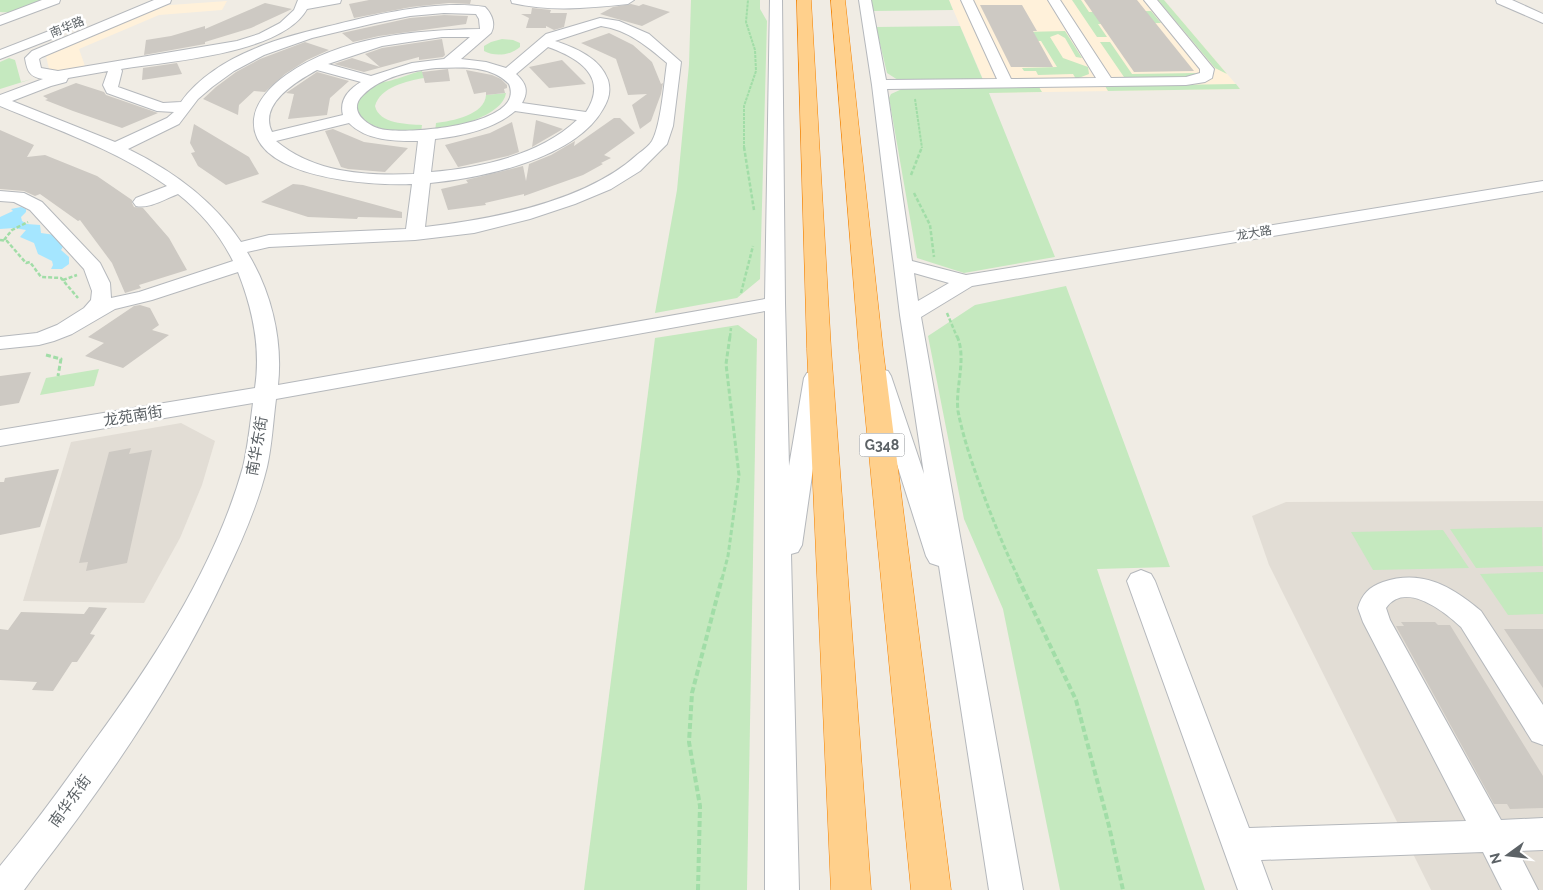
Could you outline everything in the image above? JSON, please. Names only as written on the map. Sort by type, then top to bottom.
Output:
[{"type":"highway","points":[[804,0],[819,349],[851,890]]},
{"type":"highway","name":"G348","points":[[838,0],[871,350],[931,890]]},
{"type":"street","points":[[4,17],[54,0]]},
{"type":"street","name":"南华路","points":[[0,55],[134,0]]},
{"type":"street","points":[[165,0],[37,54],[32,58],[34,70],[40,74],[58,75],[232,47],[254,41],[279,30],[291,22],[303,3],[335,0]]},
{"type":"street","points":[[466,0],[507,4],[577,4],[628,0]]},
{"type":"street","points":[[776,0],[775,303],[782,890]]},
{"type":"street","points":[[865,0],[879,85],[910,315],[1006,890]]},
{"type":"street","points":[[967,0],[1006,84]]},
{"type":"street","points":[[1054,0],[1106,82]]},
{"type":"street","points":[[879,85],[1193,80],[1207,75],[1207,69],[1150,0]]},
{"type":"street","points":[[1502,0],[1543,19]]},
{"type":"street","points":[[0,100],[47,82],[222,56],[391,14],[420,10],[480,10],[484,13],[487,24],[483,33],[448,63]]},
{"type":"street","points":[[84,307],[108,305],[133,299],[240,257],[270,241],[415,234],[474,227],[524,215],[569,200],[612,180],[634,166],[659,144],[664,126],[674,62],[644,37],[610,23],[595,23],[556,35],[545,42],[517,68],[506,74]]},
{"type":"street","points":[[483,33],[438,33],[402,38],[351,50],[315,65],[284,84],[268,100],[260,117],[260,126],[264,139],[284,157],[311,169],[367,178],[422,178],[477,170],[517,159],[566,137],[589,117],[600,102],[602,94],[600,78],[591,64],[573,52],[545,42]]},
{"type":"street","points":[[114,149],[173,121],[181,115],[199,90],[215,77],[240,61],[282,41]]},
{"type":"street","points":[[448,63],[483,66],[506,74],[514,79],[520,90],[512,106],[497,118],[475,127],[449,133],[407,136],[382,133],[363,126],[352,117],[349,106],[351,100],[361,89],[374,81],[411,68],[448,63]]},
{"type":"street","points":[[315,65],[374,81]]},
{"type":"street","points":[[115,72],[110,85],[112,90],[162,108],[186,106]]},
{"type":"street","name":"南华东街","points":[[0,100],[114,149],[180,187],[208,213],[240,257],[258,297],[269,345],[266,394],[254,470],[228,545],[187,625],[123,729],[31,855],[2,890]]},
{"type":"street","points":[[512,106],[589,117]]},
{"type":"street","points":[[264,139],[352,117]]},
{"type":"street","points":[[415,234],[427,136]]},
{"type":"street","name":"龙大路","points":[[966,281],[1543,186]]},
{"type":"street","points":[[142,202],[180,187]]},
{"type":"street","points":[[0,196],[22,198],[36,206],[93,266],[104,292],[111,297],[133,299]]},
{"type":"street","points":[[903,264],[966,281]]},
{"type":"street","points":[[910,315],[966,281]]},
{"type":"street","points":[[0,343],[43,338],[66,329],[84,307],[100,301],[101,286]]},
{"type":"street","name":"龙苑南街","points":[[0,438],[266,394],[775,303]]},
{"type":"street","points":[[778,615],[819,349]]},
{"type":"street","points":[[871,350],[964,631]]},
{"type":"street","points":[[1141,581],[1255,890]]},
{"type":"street","points":[[1521,890],[1377,622],[1372,608],[1374,600],[1393,588],[1409,587],[1439,594],[1456,605],[1471,619],[1543,731]]},
{"type":"street","points":[[1239,845],[1543,834]]},
{"type":"path","points":[[748,0],[746,22],[755,50],[756,71],[744,106],[743,127],[744,159],[754,207],[754,217]]},
{"type":"path","points":[[910,180],[922,148],[914,92]]},
{"type":"path","points":[[912,186],[930,224],[935,256],[930,271]]},
{"type":"path","points":[[2,241],[12,230],[45,214]]},
{"type":"path","points":[[2,241],[7,241],[26,262],[30,262],[41,277],[61,278],[84,307]]},
{"type":"path","points":[[740,295],[754,245]]},
{"type":"path","points":[[940,296],[959,341],[958,410],[968,454],[996,531],[1076,700],[1110,826],[1123,890]]},
{"type":"path","points":[[698,890],[700,806],[689,742],[692,694],[728,556],[739,475],[726,364],[732,320]]},
{"type":"path","points":[[43,338],[44,354],[61,359],[58,376]]},
{"type":"shaded area","points":[[949,0],[1164,0],[1240,89],[989,93]]},
{"type":"shaded area","points":[[227,1],[222,10],[159,15],[79,49],[85,66],[50,73],[45,52],[156,6]]},
{"type":"shaded area","points":[[181,423],[215,441],[202,485],[180,538],[144,603],[23,601],[71,442]]},
{"type":"shaded area","points":[[1543,501],[1543,890],[1431,890],[1269,565],[1252,516],[1286,502]]},
{"type":"green space","points":[[0,0],[51,0],[26,9],[0,12]]},
{"type":"green space","points":[[691,0],[760,0],[760,9],[767,21],[760,279],[737,298],[655,313],[677,190],[689,65]]},
{"type":"green space","points":[[870,0],[949,0],[953,10],[873,11]]},
{"type":"green space","points":[[1072,0],[1081,0],[1089,12],[1151,11],[1161,23],[1098,24],[1107,37],[1097,37]]},
{"type":"green space","points":[[1158,0],[1164,0],[1227,74],[1215,68]]},
{"type":"green space","points":[[960,26],[983,80],[898,80],[887,73],[876,27]]},
{"type":"green space","points":[[1065,31],[1082,58],[1076,57],[1065,38],[1058,34],[1050,37],[1063,58],[1088,67],[1089,74],[1076,79],[1073,74],[1038,75],[1036,71],[1024,71],[1022,68],[1057,67],[1041,41],[1030,41],[1025,32]]},
{"type":"green space","points":[[502,39],[520,43],[520,47],[512,52],[503,54],[493,54],[484,51],[484,46]]},
{"type":"green space","points":[[1100,42],[1110,42],[1132,74],[1197,73],[1188,77],[1124,77]]},
{"type":"green space","points":[[9,58],[15,60],[21,82],[32,79],[0,89],[0,62]]},
{"type":"green space","points":[[422,71],[424,78],[402,83],[388,90],[382,94],[375,106],[378,112],[388,120],[422,125],[421,133],[379,128],[364,121],[357,115],[358,99],[376,82],[385,82]]},
{"type":"green space","points":[[1236,84],[1240,89],[1108,91],[1105,86]]},
{"type":"green space","points":[[1039,87],[1042,92],[989,93],[1055,257],[964,273],[917,258],[889,98],[891,94],[902,89]]},
{"type":"green space","points":[[506,93],[503,101],[487,114],[465,124],[435,132],[436,123],[459,119],[480,108],[486,95]]},
{"type":"green space","points":[[1066,286],[1170,567],[1097,569],[1205,890],[1060,890],[1003,609],[964,519],[928,336],[975,305]]},
{"type":"green space","points":[[738,325],[757,339],[747,890],[584,890],[655,338]]},
{"type":"green space","points":[[99,369],[94,386],[40,395],[46,378]]},
{"type":"green space","points":[[1542,527],[1543,566],[1476,568],[1450,529]]},
{"type":"green space","points":[[1443,530],[1469,568],[1373,570],[1351,532]]},
{"type":"green space","points":[[1543,572],[1543,614],[1508,615],[1480,574]]},
{"type":"water","points":[[21,207],[26,209],[26,212],[21,217],[22,221],[27,224],[40,225],[41,233],[55,235],[64,245],[61,250],[69,257],[69,264],[62,269],[51,269],[52,261],[38,254],[34,243],[20,237],[26,230],[14,228],[0,229],[0,217],[13,211],[11,209]]},
{"type":"building","points":[[369,0],[471,0],[470,4],[449,3],[411,7],[354,18],[349,4]]},
{"type":"building","points":[[1084,0],[1137,0],[1194,71],[1134,72]]},
{"type":"building","points":[[265,3],[292,9],[251,28],[205,42],[205,44],[144,55],[146,40],[171,36],[205,26],[205,29]]},
{"type":"building","points":[[631,4],[639,6],[643,4],[670,12],[642,26],[600,14],[613,7]]},
{"type":"building","points":[[980,5],[1022,5],[1037,31],[1033,31],[1053,67],[1011,67]]},
{"type":"building","points":[[532,8],[551,10],[550,13],[567,13],[564,27],[554,30],[546,26],[546,28],[526,28],[529,18],[521,14],[531,14]]},
{"type":"building","points":[[444,15],[468,16],[466,24],[379,36],[353,42],[342,33],[410,18]]},
{"type":"building","points":[[609,33],[633,45],[652,62],[661,84],[663,83],[651,121],[640,129],[632,105],[647,94],[628,95],[616,59],[581,43]]},
{"type":"building","points":[[442,39],[445,55],[443,57],[419,60],[419,57],[364,72],[334,64],[352,58],[380,67],[365,54],[382,48]]},
{"type":"building","points":[[305,42],[329,50],[307,60],[285,74],[265,92],[254,91],[239,105],[238,115],[203,99],[236,72],[260,59]]},
{"type":"building","points":[[562,60],[586,84],[549,88],[529,67]]},
{"type":"building","points":[[177,63],[182,74],[142,80],[143,68]]},
{"type":"building","points":[[448,69],[450,81],[425,83],[422,72]]},
{"type":"building","points":[[466,70],[492,75],[501,79],[507,85],[507,88],[504,89],[505,93],[486,95],[486,92],[474,94]]},
{"type":"building","points":[[317,72],[349,81],[330,98],[327,115],[288,119],[294,94],[286,93]]},
{"type":"building","points":[[76,83],[158,113],[122,128],[45,100],[48,99],[43,96]]},
{"type":"building","points":[[614,118],[620,118],[635,133],[604,155],[611,158],[601,163],[603,164],[583,175],[524,196],[524,194],[485,203],[486,205],[448,210],[441,189],[468,183],[466,180],[523,166],[526,181],[529,164],[551,155],[575,141],[574,146]]},
{"type":"building","points":[[536,120],[563,129],[532,147]]},
{"type":"building","points":[[512,122],[519,152],[508,156],[458,167],[445,145],[490,133]]},
{"type":"building","points":[[194,124],[249,157],[259,174],[226,185],[198,166],[191,153],[195,152],[190,143]]},
{"type":"building","points":[[333,129],[364,142],[408,148],[385,172],[348,169],[341,167],[325,131]]},
{"type":"building","points":[[0,130],[34,145],[27,157],[45,155],[97,176],[132,200],[134,207],[143,208],[169,238],[187,270],[139,285],[141,288],[125,293],[112,263],[80,220],[78,221],[40,194],[35,196],[24,191],[0,189]]},
{"type":"building","points":[[293,184],[303,185],[402,212],[402,218],[308,217],[261,202]]},
{"type":"building","points":[[140,305],[150,308],[159,325],[152,330],[169,335],[123,368],[85,356],[104,343],[88,337],[134,306]]},
{"type":"building","points":[[31,372],[19,403],[0,406],[0,376]]},
{"type":"building","points":[[131,448],[129,454],[152,450],[127,563],[86,571],[88,562],[79,563],[109,452]]},
{"type":"building","points":[[59,469],[40,527],[0,535],[0,482],[4,482],[5,478]]},
{"type":"building","points":[[89,607],[107,608],[90,634],[95,635],[77,662],[72,662],[53,691],[32,690],[37,682],[0,680],[0,629],[8,630],[21,612],[84,614]]},
{"type":"building","points":[[1401,622],[1435,622],[1438,625],[1450,625],[1543,776],[1543,808],[1510,809],[1507,804],[1494,804],[1396,626],[1404,626]]},
{"type":"building","points":[[1504,629],[1543,629],[1543,688]]}]
